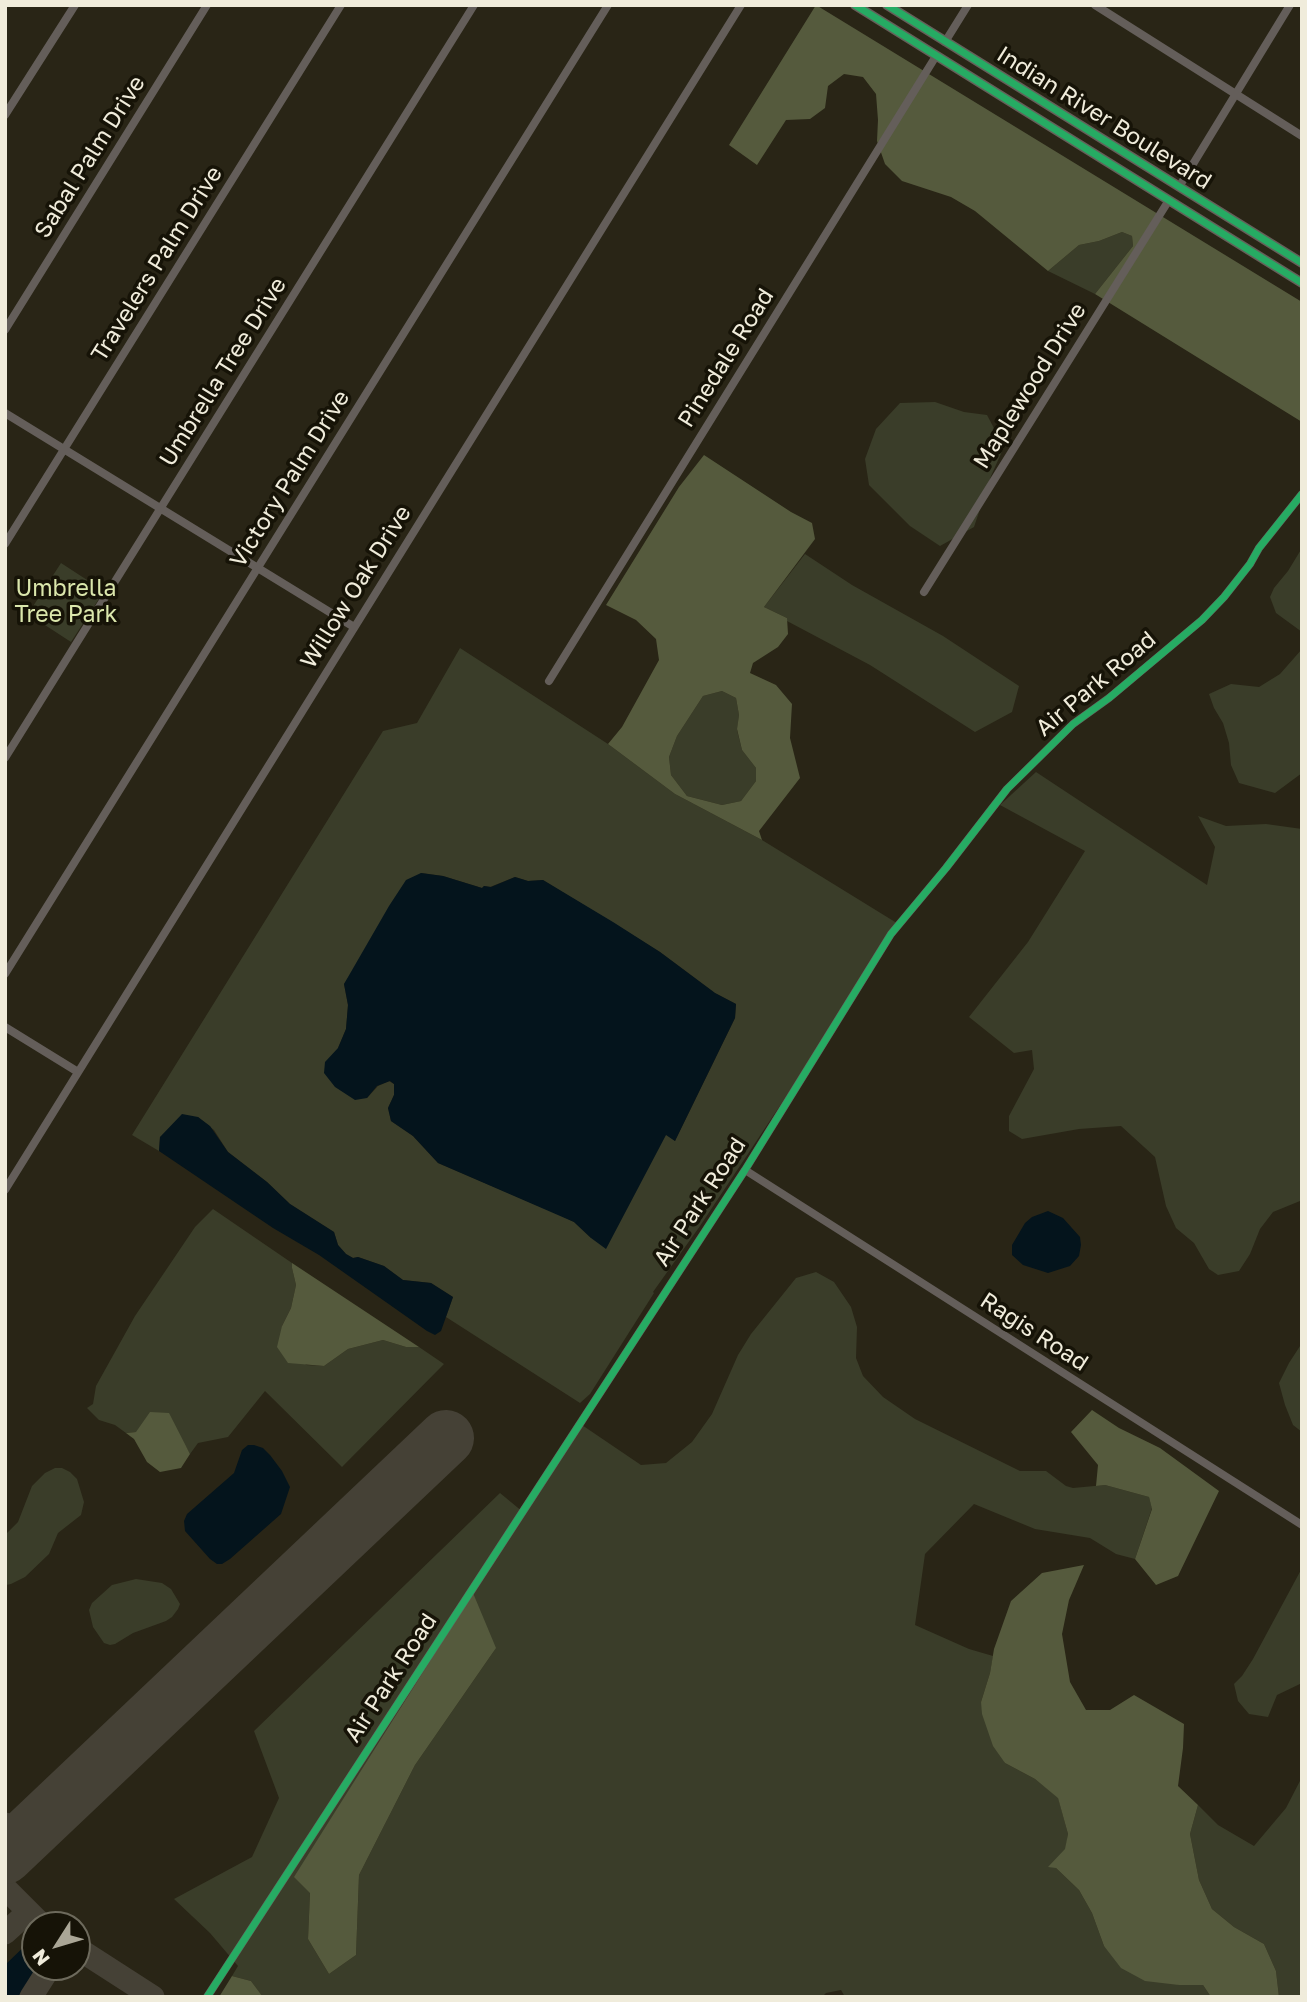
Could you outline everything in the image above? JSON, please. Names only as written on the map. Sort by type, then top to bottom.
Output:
[{"type":"main road","name":"Indian River Boulevard","points":[[855,5],[1302,283]]},
{"type":"main road","name":"Indian River Boulevard","points":[[887,5],[1302,263]]},
{"type":"main road","points":[[1150,189],[1170,190],[1179,187]]},
{"type":"main road","points":[[1169,201],[1183,196],[1197,198]]},
{"type":"street","points":[[5,116],[75,5]]},
{"type":"street","name":"Sabal Palm Drive","points":[[5,330],[207,5]]},
{"type":"street","name":"Travelers Palm Drive","points":[[5,544],[341,5]]},
{"type":"street","name":"Umbrella Tree Drive","points":[[5,758],[474,5]]},
{"type":"street","name":"Victory Palm Drive","points":[[5,974],[608,5]]},
{"type":"street","name":"Willow Oak Drive","points":[[5,1190],[741,5]]},
{"type":"street","points":[[945,42],[968,5]]},
{"type":"street","points":[[1095,5],[1302,136]]},
{"type":"street","points":[[1179,187],[1290,5]]},
{"type":"street","name":"Pinedale Road","points":[[549,681],[936,56]]},
{"type":"street","name":"Maplewood Drive","points":[[925,592],[1169,201]]},
{"type":"street","points":[[5,413],[354,627]]},
{"type":"street","name":"Air Park Road","points":[[207,1997],[745,1170],[891,934],[939,878],[1007,789],[1073,724],[1109,698],[1214,608],[1302,494]]},
{"type":"street","points":[[5,1027],[78,1072]]},
{"type":"street","name":"Ragis Road","points":[[745,1170],[1302,1525]]},
{"type":"green space","points":[[816,5],[1302,302],[1302,422],[1095,294],[1133,246],[1132,236],[1122,232],[1079,245],[1048,271],[975,211],[951,197],[902,181],[885,164],[877,141],[876,94],[863,77],[844,74],[828,86],[825,108],[810,119],[786,120],[757,165],[729,145]]},
{"type":"green space","points":[[1122,232],[1132,236],[1133,246],[1095,294],[1048,271],[1079,245]]},
{"type":"green space","points":[[935,402],[964,412],[987,415],[1004,447],[974,527],[940,546],[910,526],[869,485],[865,459],[876,429],[900,403]]},
{"type":"green space","points":[[704,455],[812,523],[815,539],[764,607],[787,618],[788,634],[778,647],[753,663],[750,673],[776,685],[792,704],[790,738],[800,778],[759,831],[762,840],[675,794],[608,744],[622,727],[659,660],[656,639],[636,620],[606,605],[679,487]],"holes":[[[722,691],[736,698],[739,715],[737,729],[742,750],[756,768],[756,781],[741,801],[722,805],[687,796],[671,775],[669,757],[677,736],[703,696]]]},
{"type":"green space","points":[[1302,548],[1302,632],[1276,613],[1270,597]]},
{"type":"green space","points":[[805,554],[852,585],[943,636],[1019,686],[1012,712],[975,732],[870,665],[764,607]]},
{"type":"green space","name":"Umbrella Tree Park","points":[[61,563],[104,591],[71,642],[28,614]]},
{"type":"green space","points":[[460,648],[608,744],[675,794],[762,840],[900,925],[700,1226],[653,1292],[590,1394],[580,1403],[446,1317],[453,1297],[431,1283],[403,1280],[384,1266],[346,1254],[338,1245],[334,1232],[290,1204],[228,1152],[214,1130],[198,1117],[160,1137],[159,1151],[132,1135],[383,731],[417,723]],"holes":[[[421,873],[443,876],[482,888],[515,877],[528,881],[543,880],[660,952],[715,993],[736,1004],[735,1018],[675,1141],[666,1134],[591,1238],[574,1222],[560,1215],[438,1163],[413,1136],[391,1121],[388,1108],[394,1095],[394,1084],[389,1081],[378,1086],[367,1098],[338,1048],[346,1029],[348,1005],[344,984]]]},
{"type":"green space","points":[[1302,649],[1302,773],[1275,793],[1239,783],[1231,765],[1229,743],[1223,723],[1209,694],[1231,684],[1259,687],[1280,674]]},
{"type":"green space","points":[[722,691],[736,698],[739,715],[737,730],[742,750],[756,768],[756,781],[741,801],[722,805],[687,796],[671,775],[669,757],[677,736],[703,696]]},
{"type":"green space","points":[[1036,772],[1207,885],[1215,847],[1198,816],[1226,826],[1266,824],[1302,829],[1302,1203],[1300,1201],[1273,1212],[1260,1229],[1250,1254],[1239,1271],[1218,1275],[1209,1269],[1194,1243],[1176,1228],[1166,1206],[1155,1157],[1121,1126],[1079,1129],[1022,1139],[1009,1131],[1009,1116],[1034,1069],[1032,1050],[1014,1053],[969,1017],[1028,942],[1085,851],[1000,805]]},
{"type":"green space","points":[[213,1209],[292,1263],[296,1285],[291,1308],[282,1326],[306,1365],[324,1366],[348,1349],[383,1340],[406,1347],[419,1347],[444,1364],[342,1467],[265,1391],[228,1437],[198,1443],[190,1454],[186,1447],[136,1432],[126,1433],[115,1425],[99,1420],[87,1408],[93,1404],[96,1386],[135,1316],[195,1227]]},
{"type":"green space","points":[[292,1263],[419,1347],[406,1347],[383,1340],[348,1349],[324,1366],[288,1363],[277,1347],[296,1285]]},
{"type":"green space","points":[[816,1272],[834,1282],[851,1307],[857,1327],[856,1358],[863,1376],[883,1397],[915,1419],[1020,1471],[1046,1471],[1073,1488],[1105,1485],[1149,1497],[1152,1508],[1135,1559],[1116,1554],[1090,1538],[1035,1529],[974,1504],[925,1554],[915,1625],[969,1649],[993,1656],[981,1702],[1005,1763],[1035,1779],[1058,1797],[1068,1834],[1066,1849],[1056,1868],[1079,1890],[1092,1913],[1104,1946],[1179,1985],[1203,1985],[1211,1997],[845,1997],[841,1990],[826,1993],[822,1997],[263,1997],[251,1981],[232,1976],[238,1966],[210,1933],[174,1899],[252,1857],[279,1798],[254,1731],[500,1493],[523,1512],[579,1423],[641,1465],[666,1463],[692,1442],[712,1414],[738,1355],[751,1334],[796,1278]],"holes":[[[496,1648],[415,1765],[359,1875],[356,1955],[329,1974],[308,1939],[310,1893]]]},
{"type":"green space","points":[[1302,1343],[1302,1432],[1293,1425],[1279,1383]]},
{"type":"green space","points":[[1092,1410],[1119,1428],[1160,1448],[1219,1491],[1178,1576],[1156,1585],[1135,1559],[1152,1509],[1149,1497],[1105,1485],[1096,1486],[1098,1465],[1071,1432]]},
{"type":"green space","points":[[150,1412],[169,1413],[190,1454],[181,1468],[160,1472],[147,1462],[134,1439],[126,1433],[136,1432]]},
{"type":"green space","points":[[55,1468],[70,1472],[77,1479],[84,1502],[81,1515],[58,1533],[49,1554],[25,1577],[6,1585],[5,1535],[18,1522],[32,1486],[45,1473]]},
{"type":"green space","points":[[1084,1565],[1069,1600],[1062,1634],[1070,1682],[1086,1710],[1110,1710],[1134,1695],[1184,1724],[1178,1786],[1198,1805],[1190,1834],[1199,1880],[1212,1909],[1234,1927],[1264,1944],[1276,1971],[1279,1997],[1211,1997],[1203,1985],[1145,1981],[1121,1968],[1104,1946],[1092,1913],[1079,1890],[1056,1868],[1048,1867],[1065,1849],[1068,1834],[1058,1798],[1035,1779],[1005,1763],[993,1746],[982,1714],[981,1702],[994,1649],[1011,1601],[1042,1573]]},
{"type":"green space","points":[[1302,1568],[1302,1683],[1277,1695],[1268,1717],[1249,1714],[1238,1701],[1234,1684],[1253,1659]]},
{"type":"green space","points":[[136,1579],[162,1583],[171,1589],[180,1604],[178,1609],[166,1621],[133,1633],[115,1644],[104,1643],[93,1627],[89,1610],[92,1603],[112,1585]]},
{"type":"green space","points":[[473,1593],[496,1648],[415,1765],[359,1875],[356,1955],[329,1974],[308,1939],[310,1893],[294,1877]]},
{"type":"green space","points":[[1302,1777],[1302,1997],[1279,1997],[1276,1971],[1264,1944],[1234,1927],[1212,1909],[1199,1880],[1190,1834],[1198,1805],[1218,1825],[1254,1846],[1286,1808]]},
{"type":"green space","points":[[232,1976],[251,1981],[263,1997],[219,1997]]},
{"type":"shaded area","points":[[421,873],[443,876],[482,888],[515,877],[528,881],[543,880],[660,952],[715,993],[736,1004],[735,1018],[675,1141],[666,1135],[606,1249],[574,1222],[438,1163],[413,1136],[391,1121],[388,1108],[394,1095],[394,1084],[390,1081],[377,1086],[367,1098],[355,1100],[335,1087],[324,1073],[325,1062],[338,1048],[346,1029],[348,1005],[344,984],[406,880]]},
{"type":"shaded area","points":[[182,1114],[198,1117],[210,1126],[228,1152],[290,1204],[334,1232],[338,1245],[346,1254],[384,1266],[403,1280],[431,1283],[453,1297],[441,1331],[435,1335],[427,1331],[319,1255],[273,1228],[159,1151],[160,1137]]},
{"type":"shaded area","points":[[1048,1211],[1063,1218],[1080,1237],[1081,1245],[1079,1256],[1070,1266],[1048,1273],[1023,1265],[1012,1255],[1012,1245],[1025,1223]]},
{"type":"shaded area","points":[[248,1445],[263,1448],[270,1455],[290,1487],[281,1514],[230,1559],[217,1564],[185,1531],[184,1521],[187,1514],[234,1473],[242,1450]]},
{"type":"shaded area","points":[[21,1950],[21,1981],[28,1981],[18,1997],[5,1997],[5,1965]]},
{"type":"taxiway","points":[[5,1824],[20,1842]]},
{"type":"taxiway","points":[[5,1888],[28,1911]]},
{"type":"taxiway","points":[[5,1933],[21,1918]]},
{"type":"taxiway","points":[[91,1957],[153,1997]]},
{"type":"taxiway","points":[[31,1997],[41,1981]]},
{"type":"runway","points":[[5,1856],[446,1438]]},
{"type":"cycle path","points":[[855,5],[1302,283]]},
{"type":"cycle path","points":[[887,5],[1302,263]]},
{"type":"cycle path","points":[[207,1997],[745,1170],[891,934],[1007,789],[1073,724],[1109,698],[1202,620],[1224,597],[1302,494]]}]
